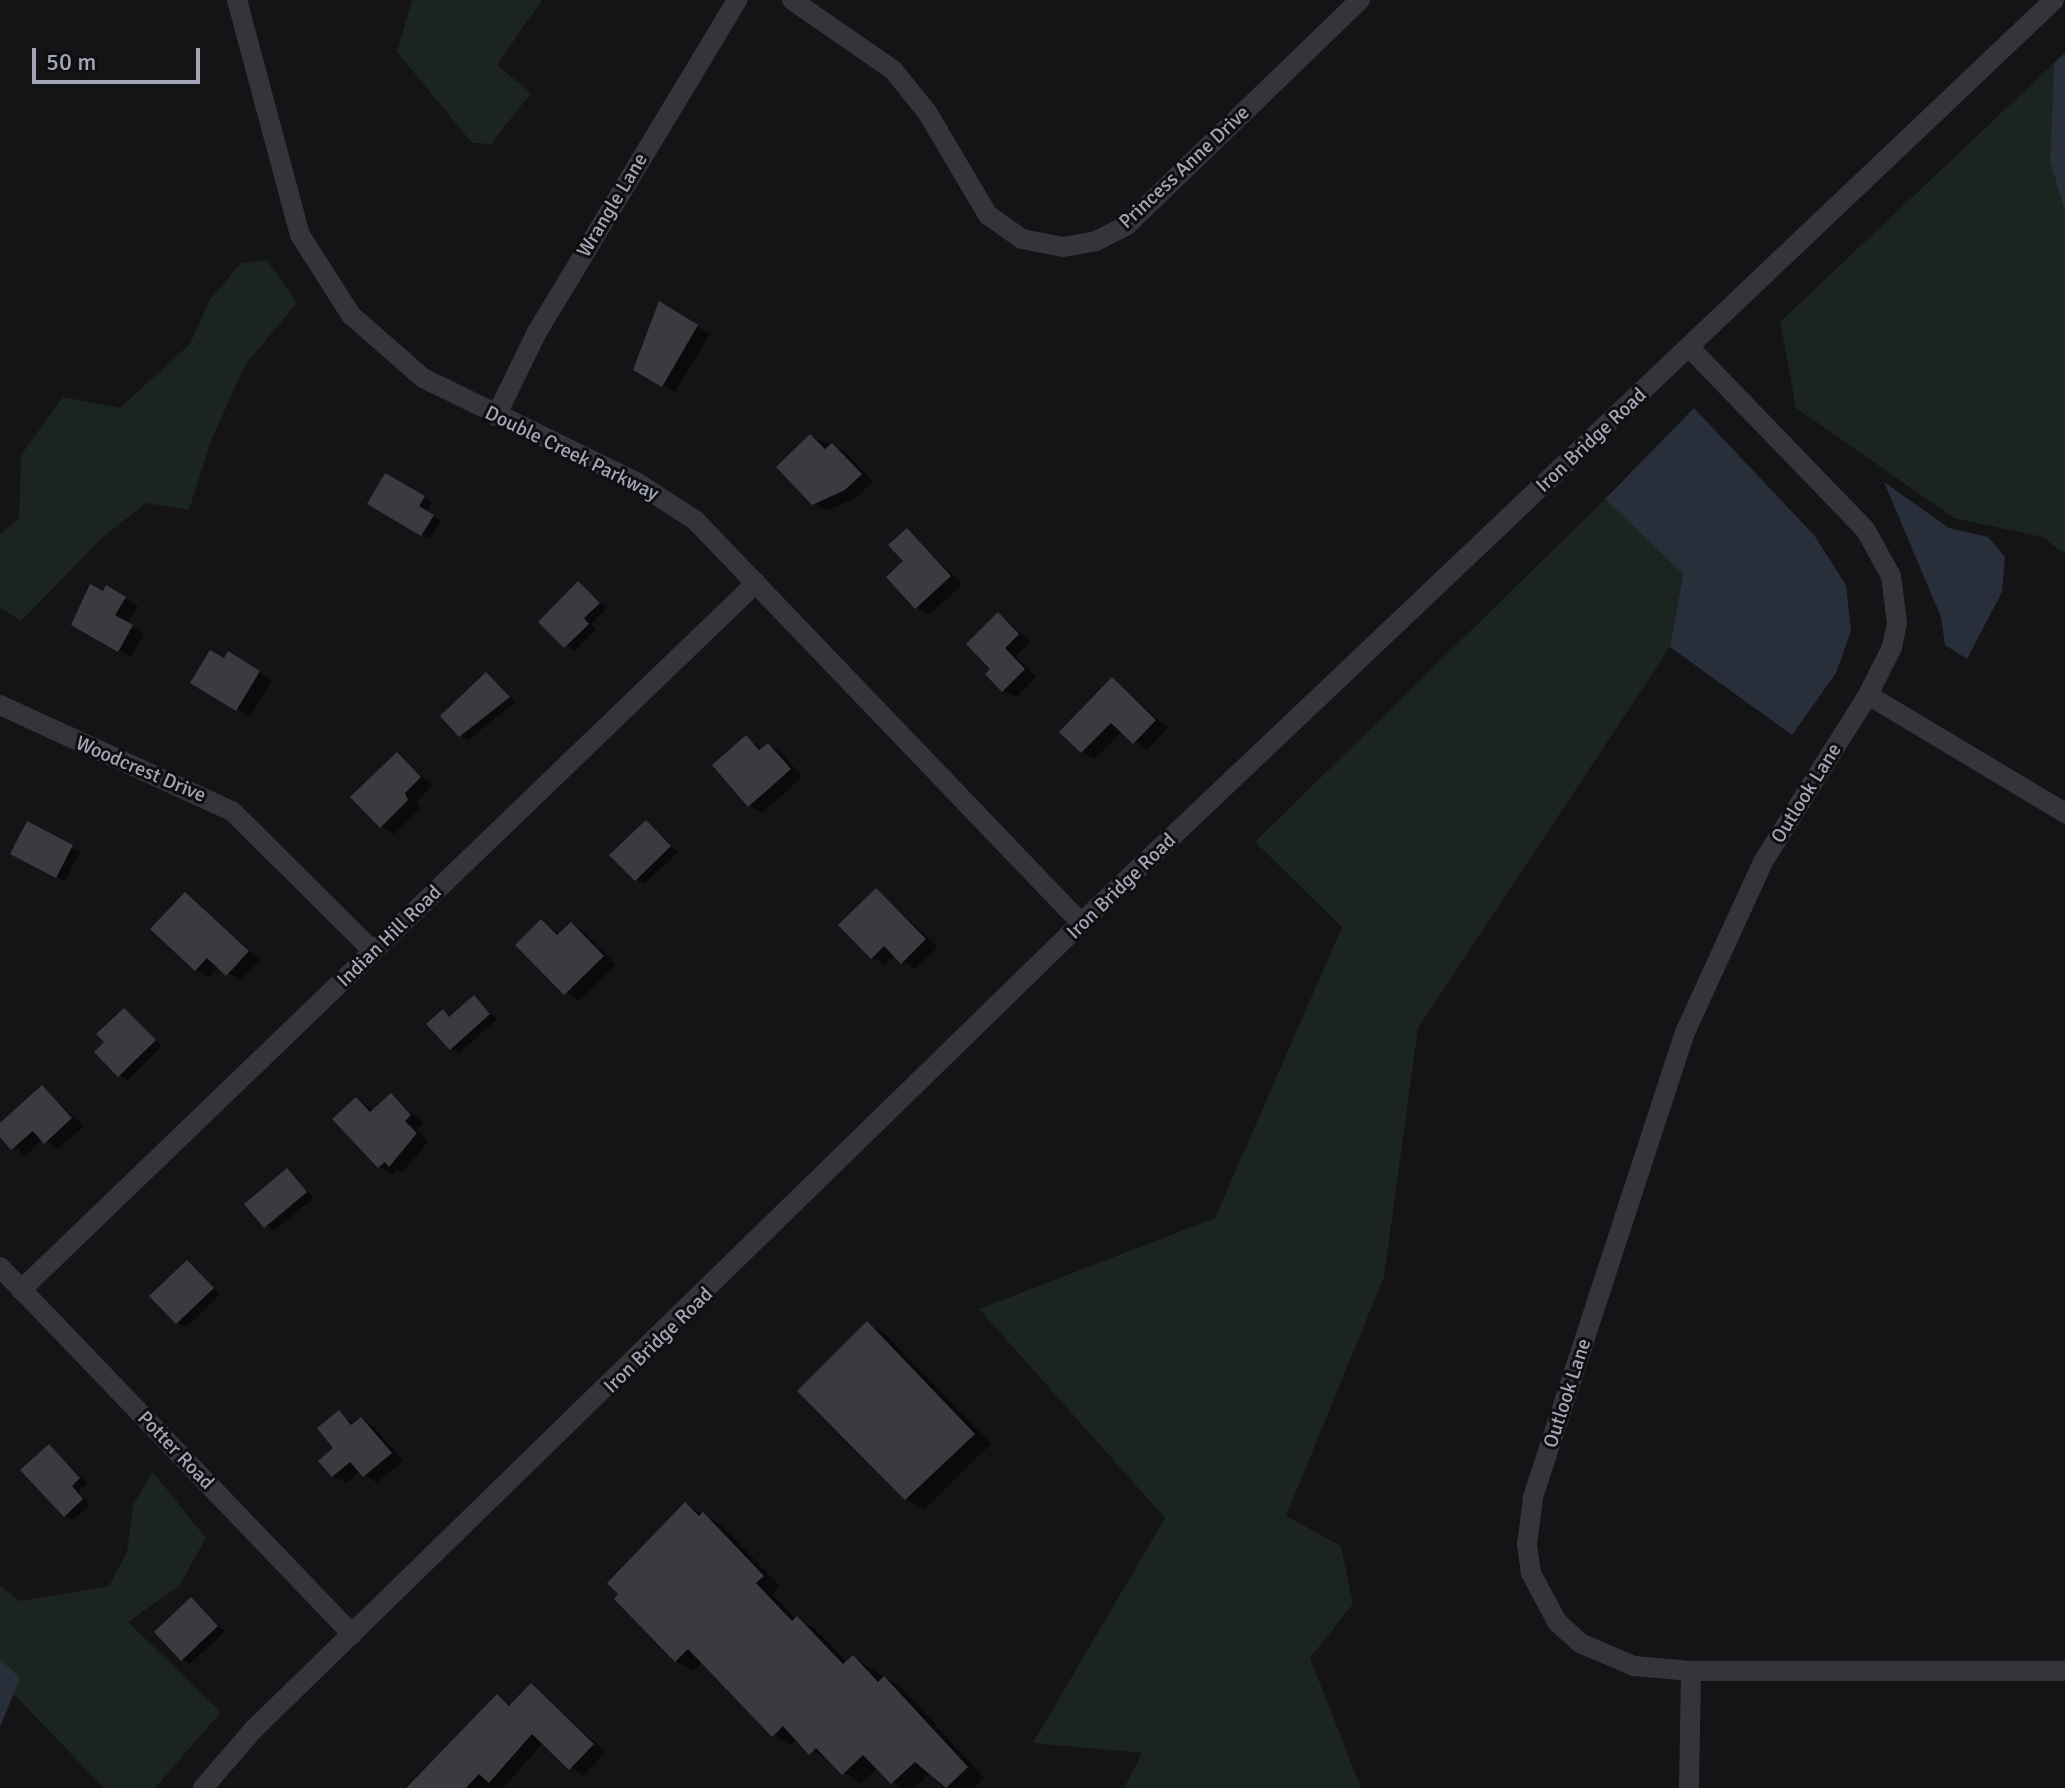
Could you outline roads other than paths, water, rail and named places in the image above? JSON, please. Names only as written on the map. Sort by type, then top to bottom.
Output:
[{"type":"street","name":"Double Creek Parkway","points":[[237,0],[254,53],[286,197],[320,273],[351,315],[397,359],[496,416],[669,502],[695,520],[1081,923]]},
{"type":"street","name":"Wrangle Lane","points":[[496,416],[537,332],[737,0]]},
{"type":"street","name":"Princess Anne Drive","points":[[792,0],[893,70],[927,112],[988,215],[1022,239],[1063,247],[1096,241],[1127,225],[1360,0]]},
{"type":"street","name":"Iron Bridge Road","points":[[203,1788],[253,1730],[697,1303],[1081,923],[2054,0]]},
{"type":"street","name":"Outlook Lane","points":[[1689,347],[1842,503],[1881,551],[1891,576],[1897,623],[1892,647],[1868,695],[1763,862],[1709,971],[1657,1112],[1527,1525],[1531,1573],[1541,1599],[1580,1643],[1634,1666],[1691,1671],[2065,1671]]},
{"type":"street","name":"Indian Hill Road","points":[[21,1290],[756,583]]},
{"type":"street","points":[[1868,695],[2065,813]]},
{"type":"street","name":"Woodcrest Drive","points":[[0,705],[232,811],[373,951]]},
{"type":"street","name":"Potter Road","points":[[0,1267],[352,1634]]},
{"type":"street","points":[[1689,1788],[1691,1671]]}]
